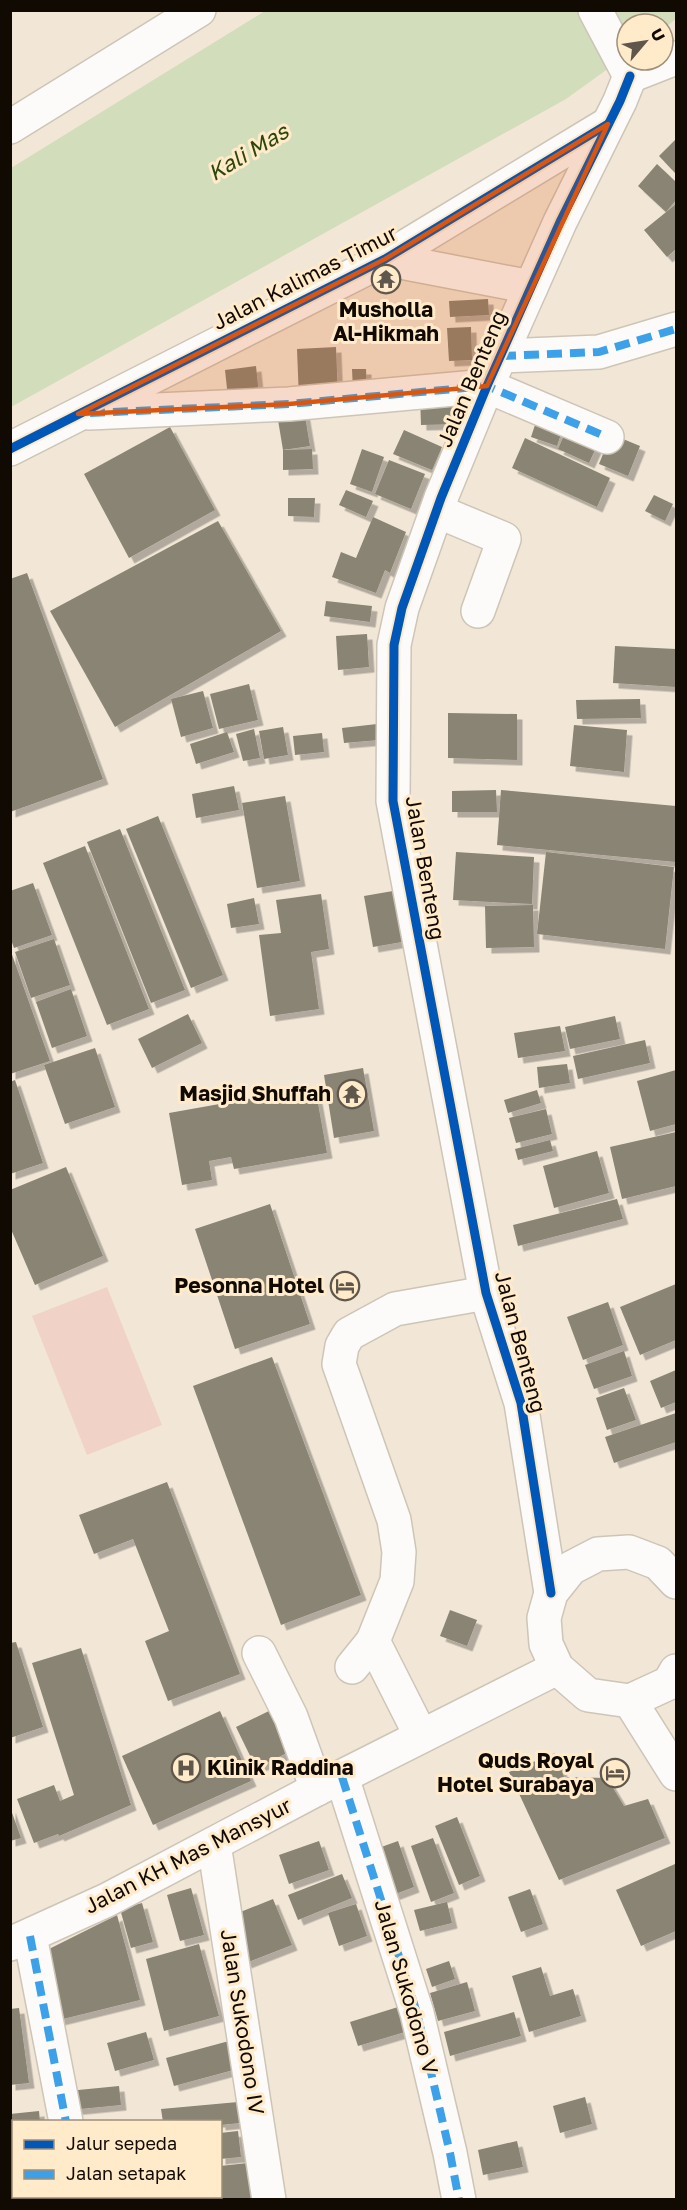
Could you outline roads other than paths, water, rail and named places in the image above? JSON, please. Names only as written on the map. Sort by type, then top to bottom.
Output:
[{"type":"main road","points":[[10,127],[199,10]]},
{"type":"main road","points":[[595,10],[615,47]]},
{"type":"main road","name":"Jalan Benteng","points":[[552,1593],[521,1403],[486,1293],[393,801],[394,645],[402,608],[436,511],[487,386],[531,287],[608,124],[624,72]]},
{"type":"main road","name":"Jalan Kalimas Timur","points":[[10,450],[385,259],[608,124]]},
{"type":"main road","name":"Jalan Kalimas Timur","points":[[385,259],[490,277],[531,287]]},
{"type":"main road","points":[[501,356],[599,352],[676,329]]},
{"type":"main road","points":[[487,386],[607,437]]},
{"type":"main road","name":"Jalan Kalimas Timur","points":[[78,414],[289,404],[487,386]]},
{"type":"main road","points":[[436,511],[504,539],[478,611]]},
{"type":"main road","points":[[352,1667],[373,1641],[397,1581],[399,1552],[394,1520],[339,1364],[342,1346],[349,1334],[395,1309],[486,1293]]},
{"type":"main road","points":[[670,1564],[630,1552],[598,1554],[571,1568],[552,1593],[544,1618],[546,1644],[556,1668],[588,1695],[630,1701],[669,1683],[676,1671]]},
{"type":"main road","points":[[373,1641],[421,1736]]},
{"type":"main road","name":"Jalan Sukodono V","points":[[259,1653],[291,1717],[329,1783],[417,2013],[459,2199]]},
{"type":"main road","name":"Jalan KH Mas Mansyur","points":[[20,1940],[107,1900],[329,1783],[556,1668]]},
{"type":"main road","points":[[630,1701],[676,1774]]},
{"type":"main road","name":"Jalan Sukodono IV","points":[[214,1844],[269,2199]]},
{"type":"main road","points":[[20,1940],[66,2120]]},
{"type":"water","name":"Kali Mas","points":[[265,11],[676,11],[675,20],[675,12],[615,12],[615,64],[566,99],[11,407],[11,168]]},
{"type":"place","name":"Musholla Al-Hikmah","points":[[386,279]]},
{"type":"place","name":"Masjid Shuffah","points":[[352,1094]]},
{"type":"place","name":"Pesonna Hotel","points":[[345,1286]]},
{"type":"place","name":"Klinik Raddina","points":[[186,1768]]},
{"type":"place","name":"Quds Royal Hotel Surabaya","points":[[615,1773]]}]
